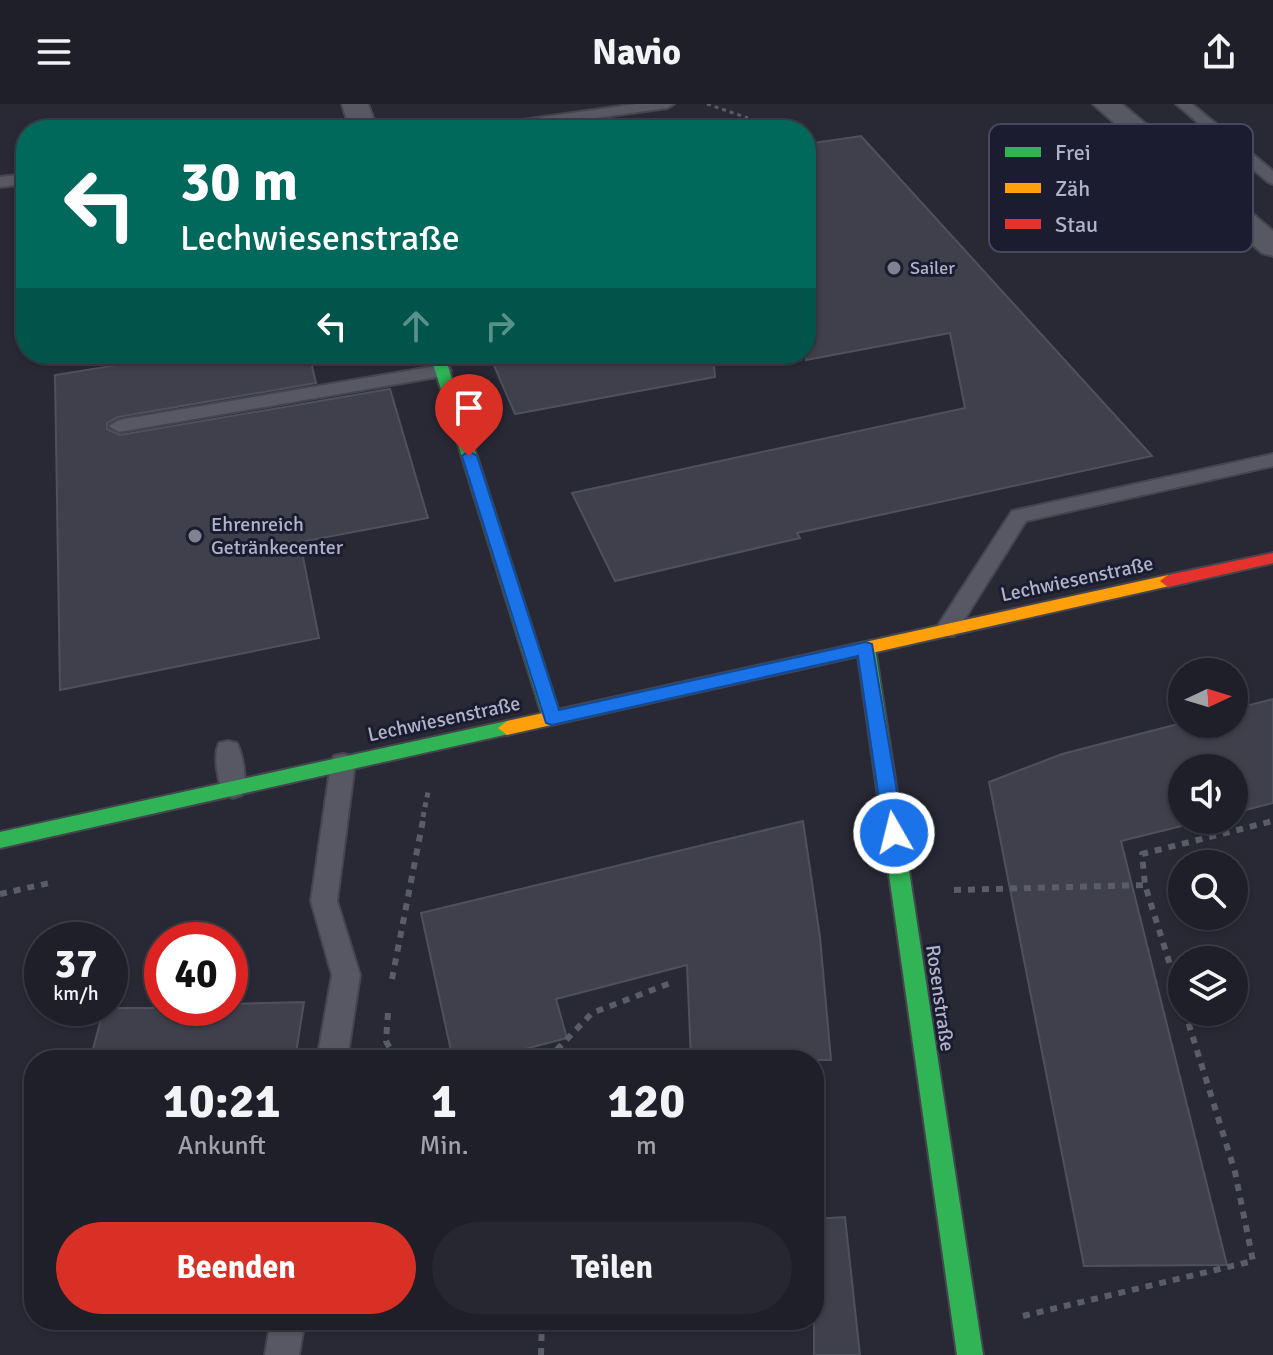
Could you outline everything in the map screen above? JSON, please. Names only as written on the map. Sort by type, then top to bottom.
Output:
[{"type":"street","points":[[1106,104],[1130,124]]},
{"type":"street","points":[[1253,230],[1273,247]]},
{"type":"street","points":[[441,364],[504,599],[552,718]]},
{"type":"street","name":"Lechwiesenstraße","points":[[0,840],[1273,558]]},
{"type":"street","name":"Rosenstraße","points":[[866,648],[970,1355]]},
{"type":"lane","points":[[551,120],[667,104]]},
{"type":"lane","points":[[1183,104],[1207,124]]},
{"type":"lane","points":[[1253,162],[1273,179]]},
{"type":"lane","points":[[119,426],[430,364]]},
{"type":"lane","points":[[946,630],[1019,516],[1273,460]]},
{"type":"lane","points":[[228,750],[233,788]]},
{"type":"lane","points":[[334,1050],[346,975],[324,901],[343,763]]},
{"type":"lane","points":[[282,1355],[286,1330]]},
{"type":"path","points":[[707,104],[748,118]]},
{"type":"path","points":[[390,993],[437,744]]},
{"type":"path","points":[[1168,958],[1145,885],[1142,854],[1273,821]]},
{"type":"path","points":[[902,891],[1145,885]]},
{"type":"path","points":[[557,1050],[592,1013],[673,982]]},
{"type":"path","points":[[389,1009],[386,1041],[391,1050]]},
{"type":"path","points":[[966,1329],[1253,1261],[1235,1172],[1189,1026]]},
{"type":"path","points":[[541,1355],[542,1330]]},
{"type":"building","name":"Sailer","points":[[861,136],[1152,456],[797,533],[800,538],[615,581],[572,493],[965,408],[950,333],[816,358],[816,143]]},
{"type":"building","name":"Ehrenreich Getränkecenter","points":[[124,364],[311,364],[316,383],[118,417],[107,423],[107,429],[120,435],[390,389],[428,518],[300,542],[319,638],[60,690],[55,375]]},
{"type":"building","points":[[493,364],[714,364],[715,377],[515,414]]},
{"type":"building","points":[[1273,699],[1273,803],[1248,809],[1248,754],[1168,754],[1168,829],[1121,841],[1227,1265],[1084,1266],[989,782],[1062,754],[1168,727],[1168,738],[1248,738],[1248,705]]},
{"type":"building","points":[[803,821],[820,937],[831,1060],[824,1060],[824,1050],[691,1050],[687,965],[556,999],[567,1038],[521,1050],[451,1050],[421,913]]},
{"type":"building","points":[[304,1002],[297,1050],[93,1050],[99,1026],[128,1026],[128,1008],[144,1008],[144,1026],[248,1026],[248,1004]]},
{"type":"building","points":[[845,1217],[860,1355],[814,1355],[814,1330],[824,1330],[824,1218]]},
{"type":"traffic: fast","points":[[440,364],[552,718]]},
{"type":"traffic: fast","points":[[866,648],[970,1355]]},
{"type":"traffic: fast","points":[[0,840],[507,728]]},
{"type":"traffic: slow","points":[[507,728],[1168,581]]},
{"type":"traffic: jam","points":[[1168,581],[1273,558]]},
{"type":"place","name":"Sailer","points":[[894,268]]},
{"type":"place","name":"Ehrenreich Getränkecenter","points":[[195,536]]},
{"type":"route","points":[[469,456],[552,718],[866,648],[894,833]]}]
